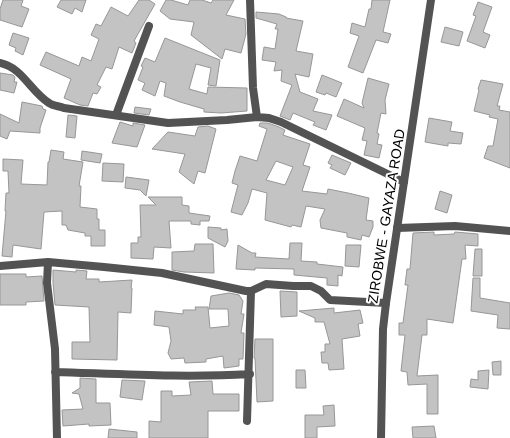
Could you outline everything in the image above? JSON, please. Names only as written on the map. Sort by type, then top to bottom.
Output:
[{"type":"street","points":[[250,0],[253,88],[257,117]]},
{"type":"street","name":"ZIROBWE - GAYAZA ROAD","points":[[381,438],[383,329],[386,302],[431,0]]},
{"type":"street","points":[[116,115],[149,26]]},
{"type":"street","points":[[0,63],[8,65],[19,72],[36,93],[50,104],[64,108],[168,123],[257,117],[269,118],[282,122],[404,182]]},
{"type":"street","points":[[397,228],[455,226],[510,231]]},
{"type":"street","points":[[0,266],[48,262],[162,273],[251,291],[266,284],[311,286],[321,291],[330,300],[386,302]]},
{"type":"street","points":[[48,262],[47,283],[52,319],[57,438]]},
{"type":"street","points":[[247,420],[250,374],[251,291]]},
{"type":"street","points":[[55,372],[182,376],[250,374]]},
{"type":"building","points":[[3,0],[23,0],[21,6],[29,9],[22,27],[0,20],[0,9]]},
{"type":"building","points":[[61,0],[86,0],[82,12],[75,8],[72,14],[57,7]]},
{"type":"building","points":[[139,0],[149,0],[155,4],[134,41],[136,43],[132,53],[119,47],[112,69],[106,67],[97,85],[101,87],[97,94],[93,93],[88,106],[80,105],[64,98],[71,79],[40,65],[46,52],[79,66],[82,57],[91,61],[99,39],[91,35],[96,24],[101,26],[111,7],[128,16]]},
{"type":"building","points":[[166,0],[188,5],[190,0],[202,0],[211,3],[213,0],[234,0],[226,15],[245,19],[246,34],[241,53],[225,49],[222,59],[191,35],[194,22],[170,19],[160,11]]},
{"type":"building","points":[[372,0],[390,0],[383,32],[391,34],[388,43],[376,40],[363,73],[348,67],[359,36],[350,33],[352,23],[365,27],[369,9],[371,9]]},
{"type":"building","points":[[478,2],[492,7],[483,32],[490,35],[485,48],[467,41],[476,16],[473,15]]},
{"type":"building","points":[[256,12],[279,14],[286,18],[303,21],[296,51],[313,54],[309,77],[295,74],[300,92],[318,99],[313,111],[332,115],[326,130],[313,125],[315,122],[293,113],[290,120],[280,116],[292,85],[281,81],[282,70],[274,71],[276,62],[262,60],[264,47],[275,49],[278,29],[275,29],[277,24],[256,18]]},
{"type":"building","points":[[445,27],[463,32],[459,46],[441,42]]},
{"type":"building","points":[[13,33],[29,38],[23,55],[15,51],[16,48],[9,45]]},
{"type":"building","points":[[165,38],[220,60],[216,86],[208,85],[211,68],[196,64],[189,89],[207,94],[208,87],[247,88],[247,111],[221,113],[204,112],[204,109],[164,96],[166,83],[160,81],[155,96],[142,90],[145,83],[138,80],[143,67],[141,66],[145,58],[155,62]]},
{"type":"building","points":[[0,73],[13,75],[15,77],[14,82],[17,82],[14,93],[0,90]]},
{"type":"building","points":[[322,75],[342,83],[336,97],[326,93],[325,95],[316,92]]},
{"type":"building","points":[[368,78],[389,84],[385,100],[386,114],[381,113],[377,133],[379,134],[377,144],[382,145],[379,158],[364,155],[367,141],[362,140],[365,128],[337,116],[344,99],[364,108],[362,103]]},
{"type":"building","points":[[481,80],[503,84],[497,106],[500,106],[499,110],[510,112],[510,168],[484,158],[488,146],[493,146],[498,119],[489,117],[490,115],[474,111]]},
{"type":"building","points":[[22,102],[42,106],[43,109],[46,110],[40,128],[40,133],[10,131],[7,139],[0,136],[0,114],[19,123]]},
{"type":"building","points":[[135,107],[151,109],[149,115],[134,113]]},
{"type":"building","points":[[68,115],[77,116],[75,138],[66,137]]},
{"type":"building","points":[[429,118],[452,122],[450,131],[463,133],[461,144],[448,143],[448,146],[425,142]]},
{"type":"building","points":[[120,122],[133,126],[133,123],[145,125],[137,147],[112,143]]},
{"type":"building","points":[[260,123],[268,123],[285,130],[283,135],[310,144],[303,165],[310,167],[302,191],[327,194],[328,189],[369,198],[366,220],[373,221],[373,227],[369,237],[362,235],[361,240],[347,237],[347,233],[321,228],[320,220],[325,209],[306,206],[301,227],[292,225],[291,227],[265,220],[267,193],[252,189],[248,203],[242,215],[231,212],[238,185],[232,183],[240,156],[257,161],[267,129],[259,126]],"holes":[[[276,161],[293,167],[285,185],[266,180]]]},
{"type":"building","points":[[208,126],[216,129],[205,173],[198,171],[194,184],[179,172],[185,154],[152,149],[168,132],[195,136],[198,127]]},
{"type":"building","points":[[51,150],[64,152],[63,159],[83,162],[79,186],[81,186],[80,207],[97,209],[99,230],[105,230],[105,246],[91,246],[91,236],[85,236],[85,233],[68,230],[66,225],[62,225],[62,211],[44,212],[41,249],[13,245],[12,257],[2,256],[6,193],[9,193],[8,171],[3,171],[3,159],[23,160],[21,184],[47,185],[48,162]]},
{"type":"building","points":[[82,151],[102,154],[100,163],[81,160]]},
{"type":"building","points":[[332,155],[351,163],[345,175],[330,168],[332,165],[328,163]]},
{"type":"building","points":[[103,163],[124,164],[123,182],[102,181]]},
{"type":"building","points":[[126,177],[149,180],[146,196],[140,190],[125,188]]},
{"type":"building","points":[[440,191],[452,195],[447,213],[435,209]]},
{"type":"building","points":[[148,197],[182,197],[182,205],[189,206],[189,213],[210,216],[209,221],[200,221],[200,225],[191,224],[191,221],[169,221],[171,248],[154,247],[153,259],[131,258],[131,243],[138,243],[138,237],[141,237],[140,205],[156,205]]},
{"type":"building","points":[[208,227],[221,228],[221,230],[227,229],[228,241],[225,247],[208,238]]},
{"type":"building","points":[[434,232],[434,235],[454,234],[455,232],[478,234],[478,246],[465,245],[466,259],[462,259],[453,323],[427,319],[427,335],[422,335],[417,376],[438,375],[438,414],[427,414],[427,384],[408,385],[407,372],[401,371],[405,335],[399,335],[399,323],[403,323],[408,285],[405,285],[407,269],[410,269],[413,233]]},
{"type":"building","points":[[290,243],[302,243],[301,261],[317,262],[317,264],[343,267],[342,276],[338,275],[338,286],[327,285],[327,278],[294,275],[294,269],[236,269],[238,245],[252,253],[256,253],[255,257],[289,259]]},
{"type":"building","points":[[195,244],[213,244],[214,273],[172,270],[172,252],[194,251]]},
{"type":"building","points":[[346,245],[361,245],[359,267],[345,266]]},
{"type":"building","points":[[475,249],[482,249],[482,276],[473,276]]},
{"type":"building","points":[[53,270],[76,272],[76,270],[87,271],[86,279],[99,279],[99,282],[132,280],[131,313],[118,312],[117,360],[72,359],[72,342],[90,342],[89,307],[55,305]]},
{"type":"building","points":[[0,274],[26,274],[26,277],[42,276],[44,301],[26,302],[26,305],[0,305]]},
{"type":"building","points":[[473,278],[480,278],[480,298],[510,303],[510,329],[497,328],[498,315],[471,311]]},
{"type":"building","points":[[280,291],[297,292],[297,316],[281,317]]},
{"type":"building","points":[[229,293],[239,295],[243,301],[241,314],[244,314],[241,333],[244,333],[243,359],[239,359],[239,366],[224,368],[223,356],[206,359],[206,362],[185,363],[184,358],[171,359],[168,353],[171,341],[169,327],[154,325],[155,311],[183,314],[183,310],[196,310],[195,307],[208,307],[210,328],[229,326],[228,309],[209,309],[211,296]]},
{"type":"building","points":[[334,308],[334,313],[360,310],[363,323],[358,324],[360,336],[342,339],[344,369],[329,370],[328,363],[322,363],[321,352],[325,352],[325,344],[330,344],[324,322],[315,322],[315,318],[299,311]]},
{"type":"building","points":[[255,339],[273,339],[273,401],[257,402],[254,358]]},
{"type":"building","points":[[501,361],[501,375],[493,375],[492,362]]},
{"type":"building","points":[[296,370],[305,370],[306,388],[296,388]]},
{"type":"building","points":[[489,370],[488,389],[470,387],[471,379],[478,380],[478,371]]},
{"type":"building","points":[[80,378],[96,379],[96,403],[110,403],[111,425],[89,426],[89,424],[63,426],[62,410],[83,409],[79,394],[72,393],[80,388]]},
{"type":"building","points":[[122,380],[145,381],[142,400],[120,397]]},
{"type":"building","points":[[212,381],[213,394],[239,394],[239,411],[208,411],[208,438],[149,438],[149,421],[161,422],[161,391],[172,391],[172,396],[191,395],[189,382]]},
{"type":"building","points":[[334,405],[335,426],[317,427],[317,438],[305,438],[305,415],[324,415],[323,406]]},
{"type":"building","points":[[434,426],[436,438],[413,438],[412,427]]},
{"type":"building","points":[[109,429],[137,432],[137,438],[108,438]]}]
